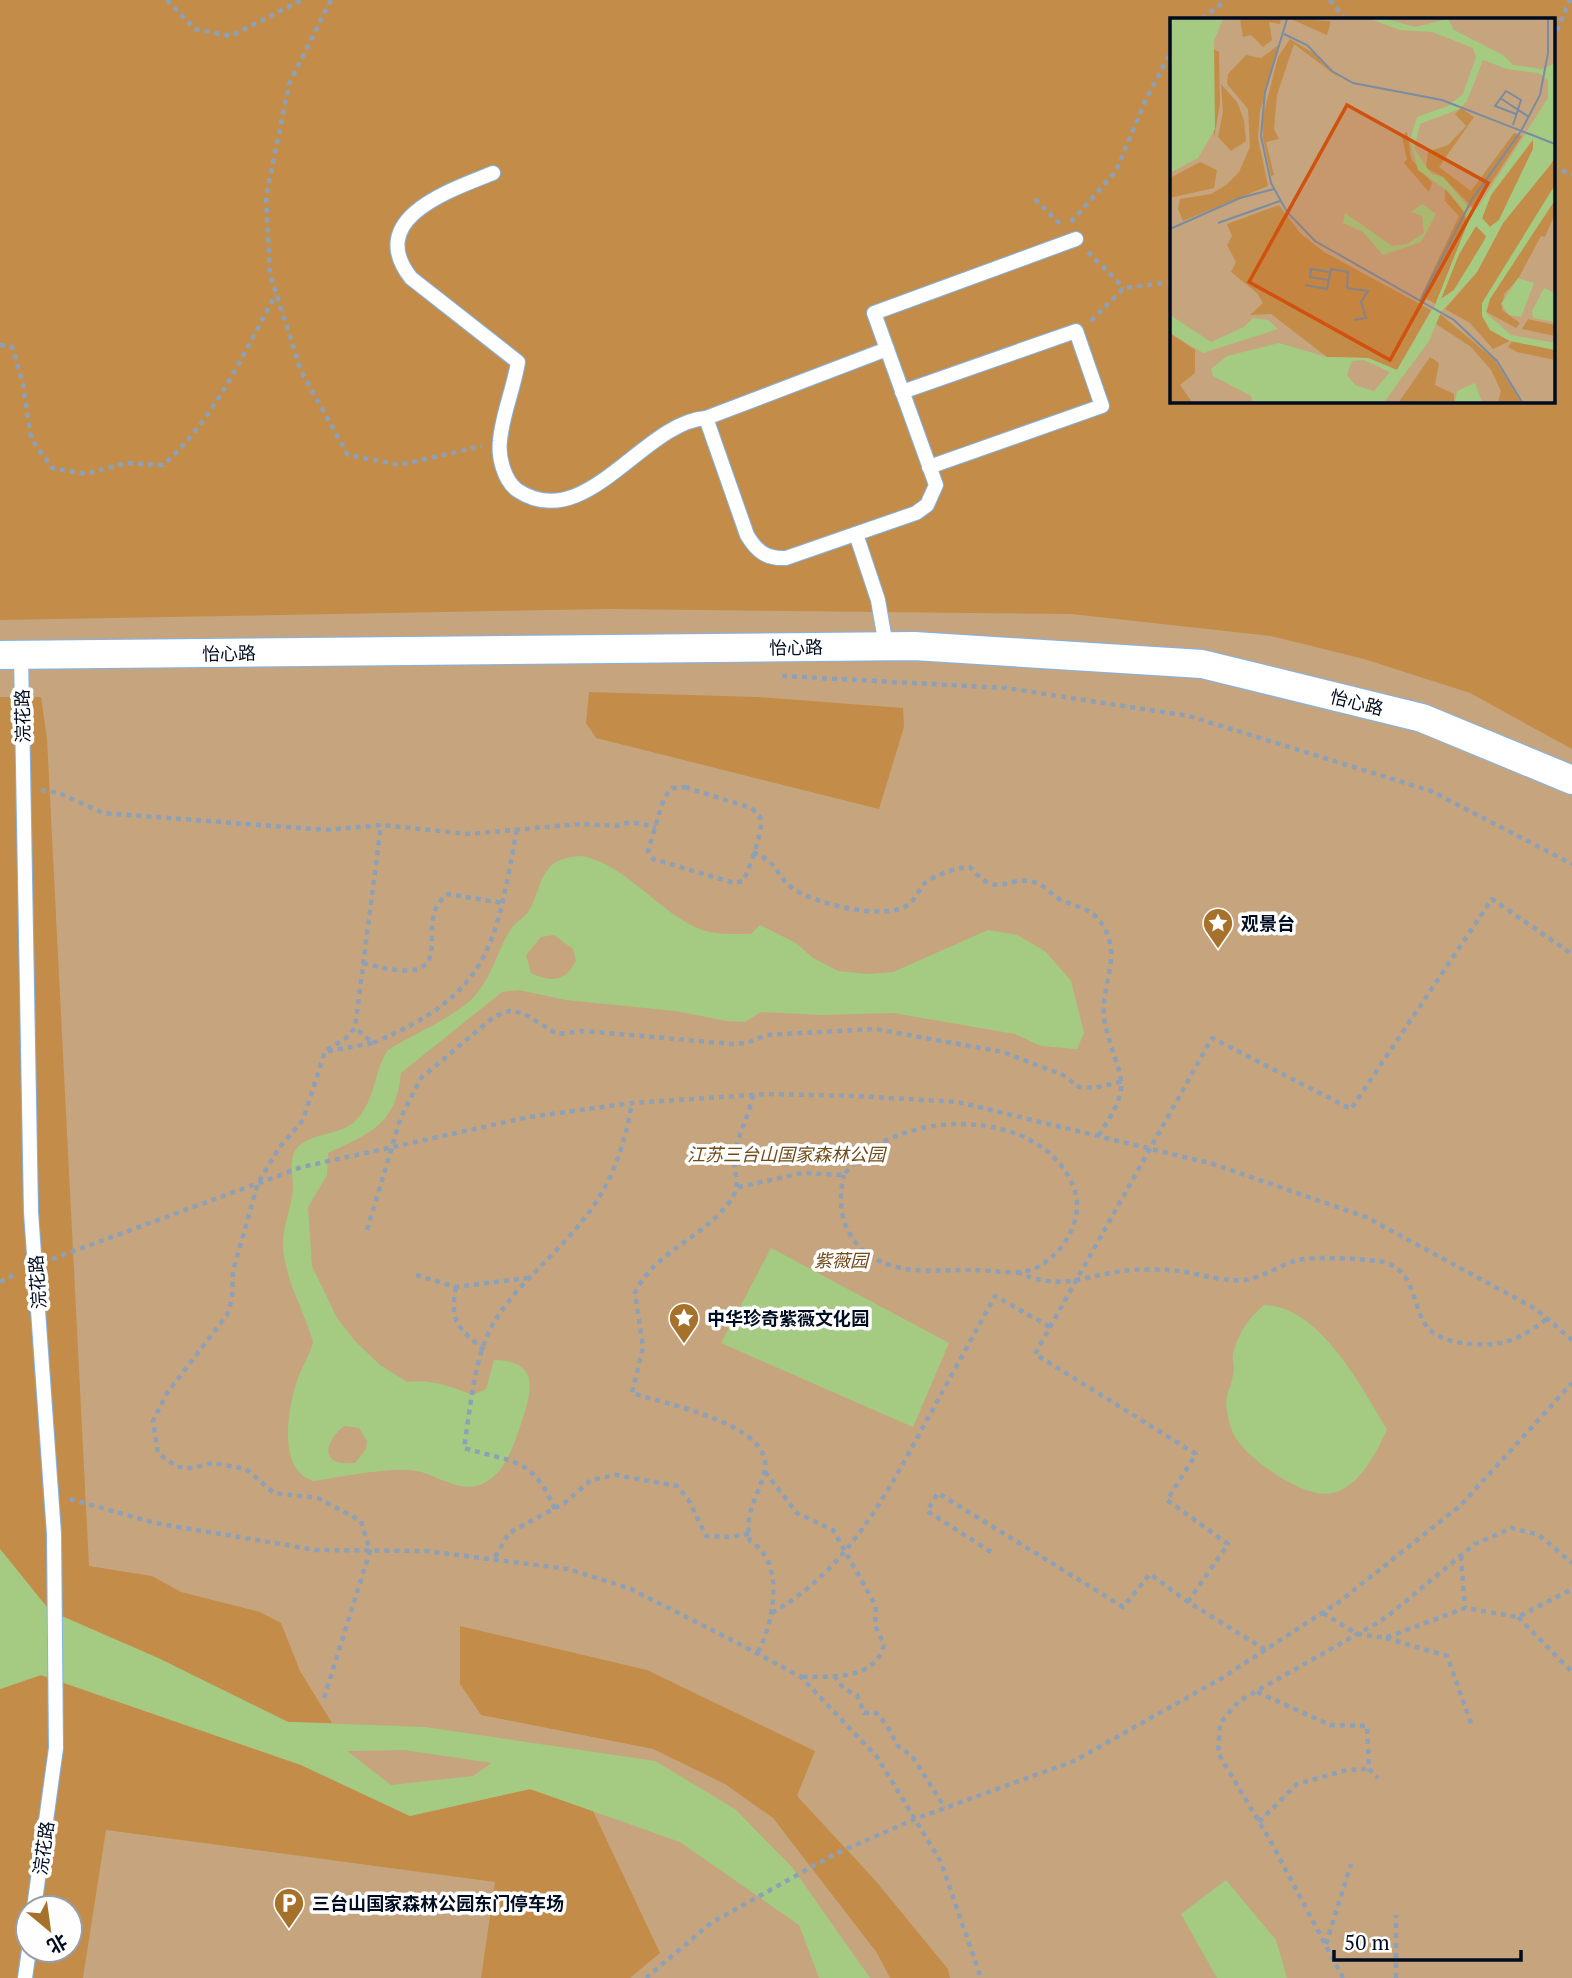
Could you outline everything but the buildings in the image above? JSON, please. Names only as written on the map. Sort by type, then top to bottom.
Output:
[{"type":"street","name":"怡心路","points":[[10,655],[886,646],[1202,664],[1422,718],[1572,780]]},
{"type":"lane","points":[[493,173],[430,200],[418,209],[407,220],[397,248],[401,263],[411,278],[518,362],[499,442],[505,475],[512,486],[538,499],[561,500],[584,493],[682,423],[706,418],[887,349]]},
{"type":"lane","points":[[706,418],[742,523],[754,547],[764,555],[786,558],[916,513],[927,505],[936,485],[874,313],[1072,235]]},
{"type":"lane","points":[[902,392],[1076,331],[1102,407],[929,467]]},
{"type":"lane","points":[[856,534],[878,600],[886,646]]},
{"type":"lane","name":"浣花路","points":[[10,655],[23,787],[31,1212],[54,1534],[56,1748],[36,1894]]},
{"type":"path","points":[[167,0],[195,29],[231,36],[302,0]]},
{"type":"path","points":[[331,0],[289,84],[266,197],[270,274],[301,371],[348,455],[400,465],[499,442]]},
{"type":"path","points":[[1203,18],[1226,0]]},
{"type":"path","points":[[1330,0],[1344,18]]},
{"type":"path","points":[[1554,38],[1570,0]]},
{"type":"path","points":[[1072,235],[1070,222],[1116,171],[1147,97],[1170,54]]},
{"type":"path","points":[[1554,166],[1572,175]]},
{"type":"path","points":[[1076,331],[1100,315],[1124,288],[1170,282]]},
{"type":"path","points":[[0,345],[12,347],[23,384],[31,439],[52,468],[85,474],[127,463],[163,465],[184,446],[218,400],[276,293]]},
{"type":"path","points":[[780,676],[1006,688],[1189,716],[1431,791],[1572,864]]},
{"type":"path","points":[[23,787],[59,793],[88,807],[118,815],[326,830],[381,825],[468,834],[580,824],[617,826],[630,822],[656,827]]},
{"type":"path","points":[[685,787],[751,808],[758,814],[761,823],[753,852],[748,873],[743,881],[734,883],[653,859],[648,851],[664,797],[672,788],[685,787]]},
{"type":"path","points":[[324,1698],[370,1550],[361,1521],[318,1498],[274,1493],[246,1469],[213,1463],[193,1468],[177,1467],[158,1453],[153,1421],[167,1393],[227,1315],[232,1299],[233,1271],[258,1183],[279,1148],[303,1120],[326,1051],[346,1038],[355,1028],[381,825]]},
{"type":"path","points":[[326,1051],[373,1044],[438,1009],[475,976],[494,936],[517,828]]},
{"type":"path","points":[[753,852],[770,860],[790,887],[821,903],[842,908],[902,909],[912,902],[924,884],[962,867],[970,867],[985,883],[998,888],[1027,881],[1039,883],[1064,901],[1093,912],[1109,938],[1111,956],[1104,994],[1104,1020],[1123,1082],[1116,1110],[1098,1136]]},
{"type":"path","points":[[363,963],[408,973],[425,965],[433,950],[433,913],[437,902],[448,894],[503,903]]},
{"type":"path","points":[[1188,1602],[1228,1544],[1167,1500],[1196,1454],[1035,1354],[1212,1038],[1351,1109],[1492,899],[1572,954]]},
{"type":"path","points":[[367,1230],[401,1117],[421,1078],[495,1016],[510,1010],[536,1019],[557,1034],[584,1031],[732,1044],[747,1043],[766,1035],[874,1029],[1003,1052],[1063,1075],[1079,1087],[1094,1088],[1123,1082]]},
{"type":"path","points":[[355,1028],[373,1044]]},
{"type":"path","points":[[0,1282],[35,1265],[302,1167],[529,1117],[632,1103],[753,1096],[856,1096],[958,1102],[1213,1164],[1366,1217],[1536,1309],[1572,1340]]},
{"type":"path","points":[[753,1096],[735,1154],[738,1187],[728,1204],[696,1235],[650,1269],[635,1293],[643,1348],[632,1393],[722,1422],[757,1442],[765,1454],[765,1471],[750,1514],[749,1534],[750,1541],[763,1548],[769,1562],[772,1614],[770,1630],[757,1654]]},
{"type":"path","points":[[555,1508],[545,1486],[530,1468],[464,1448],[475,1386],[491,1327],[528,1278],[590,1212],[610,1179],[624,1143],[632,1103]]},
{"type":"path","points":[[956,1124],[991,1124],[1025,1136],[1052,1156],[1070,1176],[1079,1210],[1075,1225],[1050,1259],[1034,1269],[913,1270],[879,1259],[860,1248],[848,1234],[839,1212],[844,1175],[853,1162],[869,1150],[899,1136],[956,1124]]},
{"type":"path","points":[[738,1187],[803,1173],[844,1175]]},
{"type":"path","points":[[1016,1271],[1034,1279],[1074,1282],[1116,1272],[1171,1270],[1221,1280],[1245,1280],[1300,1260],[1379,1261],[1397,1267],[1408,1281],[1427,1327],[1438,1337],[1467,1343],[1504,1343],[1523,1335],[1547,1319]]},
{"type":"path","points":[[416,1275],[456,1287],[528,1278]]},
{"type":"path","points":[[456,1287],[452,1308],[457,1327],[484,1350]]},
{"type":"path","points":[[772,1614],[807,1592],[845,1553],[874,1516],[995,1296],[1049,1326]]},
{"type":"path","points":[[646,1978],[711,1923],[835,1854],[915,1819],[1074,1761],[1222,1678],[1266,1650],[1323,1613],[1461,1505],[1572,1383]]},
{"type":"path","points":[[765,1471],[797,1513],[833,1530],[876,1606],[875,1625],[884,1645],[881,1658],[868,1670],[834,1676],[802,1677]]},
{"type":"path","points":[[495,1557],[509,1532],[555,1508],[591,1480],[615,1475],[677,1486],[688,1499],[706,1536],[749,1534]]},
{"type":"path","points":[[991,1552],[927,1511],[938,1493],[1123,1607],[1150,1574],[1188,1602],[1266,1650]]},
{"type":"path","points":[[52,1494],[155,1523],[316,1550],[426,1551],[495,1557],[568,1569],[631,1589],[802,1677],[877,1757],[941,1862],[981,1978]]},
{"type":"path","points":[[1343,1978],[1259,1822],[1218,1753],[1220,1723],[1239,1701],[1384,1619],[1475,1544],[1512,1528],[1539,1535],[1572,1563]]},
{"type":"path","points":[[1461,1556],[1465,1608]]},
{"type":"path","points":[[1518,1617],[1572,1588]]},
{"type":"path","points":[[1385,1638],[1465,1608],[1518,1617],[1572,1672]]},
{"type":"path","points":[[1323,1613],[1357,1634],[1385,1638],[1447,1656],[1472,1726]]},
{"type":"path","points":[[834,1676],[844,1689],[857,1695],[864,1713],[876,1713],[886,1724],[898,1746],[912,1756],[944,1808]]},
{"type":"path","points":[[1256,1691],[1330,1725],[1367,1726],[1369,1769],[1378,1778]]},
{"type":"path","points":[[1259,1822],[1297,1784],[1347,1770],[1369,1769]]},
{"type":"path","points":[[1326,1945],[1351,1864]]},
{"type":"path","points":[[1396,1915],[1396,1978]]},
{"type":"green space","name":"江苏三台山国家森林公园","points":[[0,0],[1572,0],[1572,1978],[0,1978]]},
{"type":"shaded area","points":[[0,0],[1572,0],[1572,749],[1470,693],[1364,659],[1271,636],[1071,614],[610,609],[0,620]]},
{"type":"shaded area","points":[[589,692],[758,697],[903,708],[904,727],[879,809],[596,738],[586,723]]},
{"type":"shaded area","points":[[0,697],[41,697],[47,738],[89,1566],[152,1576],[181,1592],[260,1612],[281,1623],[300,1671],[332,1723],[288,1722],[158,1658],[50,1611],[0,1549]]},
{"type":"shaded area","points":[[582,856],[614,869],[671,913],[702,930],[751,934],[760,925],[796,943],[813,958],[838,971],[868,974],[893,972],[988,930],[1017,935],[1046,952],[1071,981],[1084,1033],[1077,1049],[1041,1046],[1015,1034],[893,1013],[822,1015],[761,1012],[745,1022],[675,1011],[566,1000],[519,990],[502,992],[401,1073],[394,1104],[379,1125],[328,1153],[327,1175],[308,1207],[312,1266],[337,1318],[355,1341],[380,1365],[407,1382],[433,1383],[473,1395],[486,1389],[494,1360],[520,1366],[526,1372],[530,1390],[515,1440],[499,1471],[486,1482],[476,1486],[457,1485],[410,1470],[314,1481],[302,1475],[294,1465],[288,1436],[294,1390],[313,1342],[284,1259],[284,1232],[293,1188],[292,1161],[295,1151],[312,1138],[345,1128],[359,1117],[369,1100],[388,1050],[462,1007],[478,993],[510,930],[529,910],[547,871],[559,860]],"holes":[[[554,935],[573,949],[576,961],[567,973],[556,979],[531,973],[526,955],[541,937]],[[345,1426],[359,1428],[367,1441],[366,1449],[355,1463],[337,1462],[331,1459],[329,1454],[328,1449],[333,1438]]]},
{"type":"shaded area","points":[[771,1248],[949,1343],[913,1427],[721,1343]]},
{"type":"shaded area","points":[[1264,1305],[1284,1309],[1303,1319],[1321,1334],[1351,1372],[1387,1429],[1359,1476],[1343,1489],[1333,1493],[1309,1491],[1281,1478],[1245,1450],[1233,1432],[1226,1404],[1234,1372],[1233,1354],[1245,1326]]},
{"type":"shaded area","points":[[0,1549],[50,1611],[158,1658],[288,1722],[425,1727],[655,1761],[735,1809],[792,1867],[870,1978],[819,1978],[799,1925],[680,1842],[530,1789],[410,1816],[301,1765],[41,1675],[0,1689]],"holes":[[[404,1750],[492,1763],[473,1776],[391,1785],[347,1751]]]},
{"type":"shaded area","points":[[460,1626],[647,1670],[815,1751],[797,1796],[875,1880],[948,1969],[950,1978],[890,1978],[877,1953],[773,1818],[725,1784],[653,1749],[481,1715],[460,1684]]},
{"type":"shaded area","points":[[41,1675],[301,1765],[410,1816],[530,1789],[593,1811],[660,1953],[630,1978],[481,1978],[495,1882],[106,1830],[83,1978],[0,1978],[0,1689]]},
{"type":"shaded area","points":[[1226,1880],[1276,1940],[1287,1978],[1217,1978],[1181,1914]]},
{"type":"place","name":"观景台","points":[[1218,950]]},
{"type":"place","name":"中华珍奇紫薇文化园","points":[[684,1345]]},
{"type":"place","name":"三台山国家森林公园东门停车场","points":[[289,1930]]},
{"type":"park label","name":"紫薇园","points":[[841,1260]]}]
